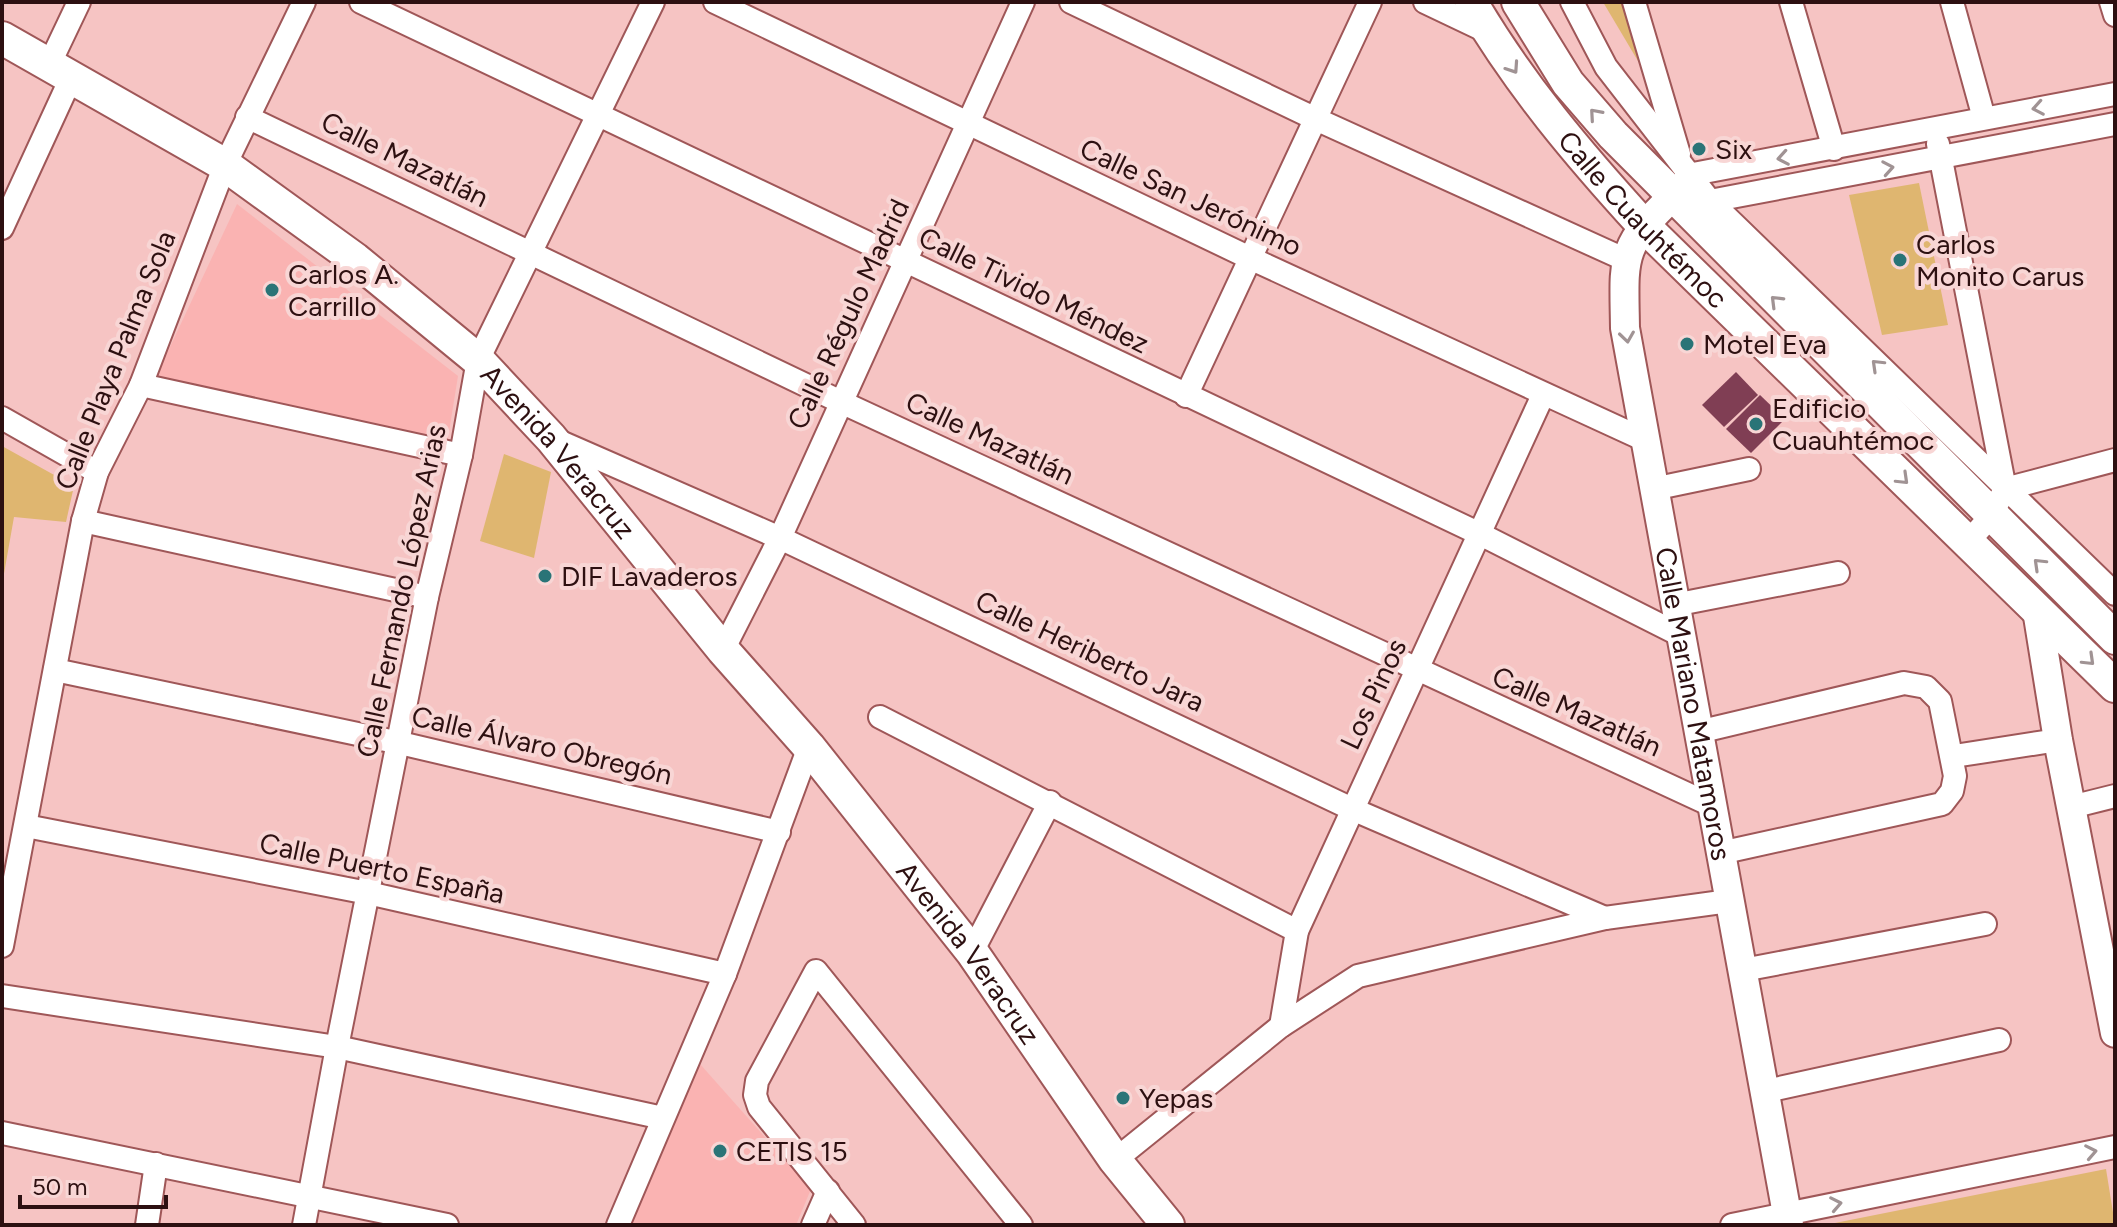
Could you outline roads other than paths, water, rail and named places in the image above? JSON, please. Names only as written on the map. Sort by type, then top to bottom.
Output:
[{"type":"main road","name":"Calle Cuauhtémoc","points":[[1471,2],[1488,32],[1549,117],[1643,225],[2115,686]]},
{"type":"main road","name":"Calle Cuauhtémoc","points":[[1518,2],[1568,83],[1682,181],[1998,503],[2115,638]]},
{"type":"main road","name":"Avenida Veracruz","points":[[2,38],[225,165],[355,259],[478,360],[551,438],[723,650],[809,747],[972,952],[1115,1160],[1168,1225]]},
{"type":"street","points":[[2,228],[60,71],[79,2]]},
{"type":"street","name":"Calle Playa Palma Sola","points":[[2,946],[9,877],[26,826],[83,521],[97,472],[141,385],[225,165],[304,2]]},
{"type":"street","name":"Calle Tivido Méndez","points":[[361,2],[1480,534],[1680,635]]},
{"type":"street","name":"Calle Fernando López Arias","points":[[304,1225],[427,597],[461,455],[478,360],[653,2]]},
{"type":"street","name":"Calle San Jerónimo","points":[[715,2],[1252,259],[1645,440]]},
{"type":"street","name":"Calle Régulo Madrid","points":[[723,650],[780,538],[1023,2]]},
{"type":"street","points":[[1071,2],[1318,120],[1624,259],[1643,225],[1682,181],[1937,127],[2115,94]]},
{"type":"street","points":[[1186,396],[1318,120],[1370,2]]},
{"type":"street","points":[[1425,2],[1488,32]]},
{"type":"street","points":[[1572,2],[1606,67],[1682,181],[1710,201],[1998,503],[2115,594]]},
{"type":"street","points":[[1634,2],[1682,181]]},
{"type":"street","points":[[1791,2],[1834,149]]},
{"type":"street","points":[[1952,2],[1984,118]]},
{"type":"street","points":[[2111,2],[2115,15]]},
{"type":"street","name":"Calle Mazatlán","points":[[247,117],[841,402],[1417,672],[1711,805]]},
{"type":"street","points":[[1710,201],[2115,124]]},
{"type":"street","points":[[1937,127],[1998,503]]},
{"type":"street","name":"Calle Mariano Matamoros","points":[[1624,259],[1625,328],[1788,1219]]},
{"type":"street","points":[[141,385],[461,455]]},
{"type":"street","name":"Los Pinos","points":[[1281,1026],[1297,931],[1543,395]]},
{"type":"street","points":[[2,418],[97,472]]},
{"type":"street","name":"Calle Heriberto Jara","points":[[551,438],[780,538],[1352,809],[1605,918]]},
{"type":"street","points":[[1968,542],[1998,503],[2115,460]]},
{"type":"street","points":[[1653,489],[1749,469]]},
{"type":"street","points":[[83,521],[427,597]]},
{"type":"street","points":[[1674,605],[1838,573]]},
{"type":"street","points":[[2037,610],[2058,740],[2115,1033]]},
{"type":"street","name":"Calle Álvaro Obregón","points":[[55,670],[400,743],[779,832]]},
{"type":"street","points":[[1698,732],[1904,683],[1926,687],[1940,701],[1954,756],[1952,791],[1942,804],[1720,853]]},
{"type":"street","points":[[880,717],[1297,931]]},
{"type":"street","points":[[1954,756],[2058,740]]},
{"type":"street","points":[[618,1225],[725,974],[809,747]]},
{"type":"street","points":[[2071,807],[2115,796]]},
{"type":"street","points":[[972,952],[1050,802]]},
{"type":"street","name":"Calle Puerto España","points":[[26,826],[368,893],[725,974]]},
{"type":"street","points":[[1115,1160],[1281,1026],[1358,976],[1605,918],[1729,901]]},
{"type":"street","points":[[1743,970],[1985,924]]},
{"type":"street","points":[[854,1225],[759,1107],[755,1095],[757,1081],[816,971],[1021,1225]]},
{"type":"street","points":[[2,996],[337,1047],[663,1118]]},
{"type":"street","points":[[1766,1091],[1999,1040]]},
{"type":"street","points":[[2,1133],[309,1194],[447,1225]]},
{"type":"street","points":[[1732,1225],[1788,1219],[2115,1147]]},
{"type":"street","points":[[147,1225],[156,1164]]},
{"type":"street","points":[[813,1225],[828,1191]]},
{"type":"place","name":"Six","points":[[1699,149]]},
{"type":"place","name":"Carlos Monito Carus","points":[[1900,260]]},
{"type":"place","name":"Carlos A. Carrillo","points":[[272,290]]},
{"type":"place","name":"Motel Eva","points":[[1687,344]]},
{"type":"place","name":"Edificio Cuauhtémoc","points":[[1756,424]]},
{"type":"place","name":"DIF Lavaderos","points":[[545,576]]},
{"type":"place","name":"Yepas","points":[[1123,1098]]},
{"type":"place","name":"CETIS 15","points":[[720,1151]]}]
